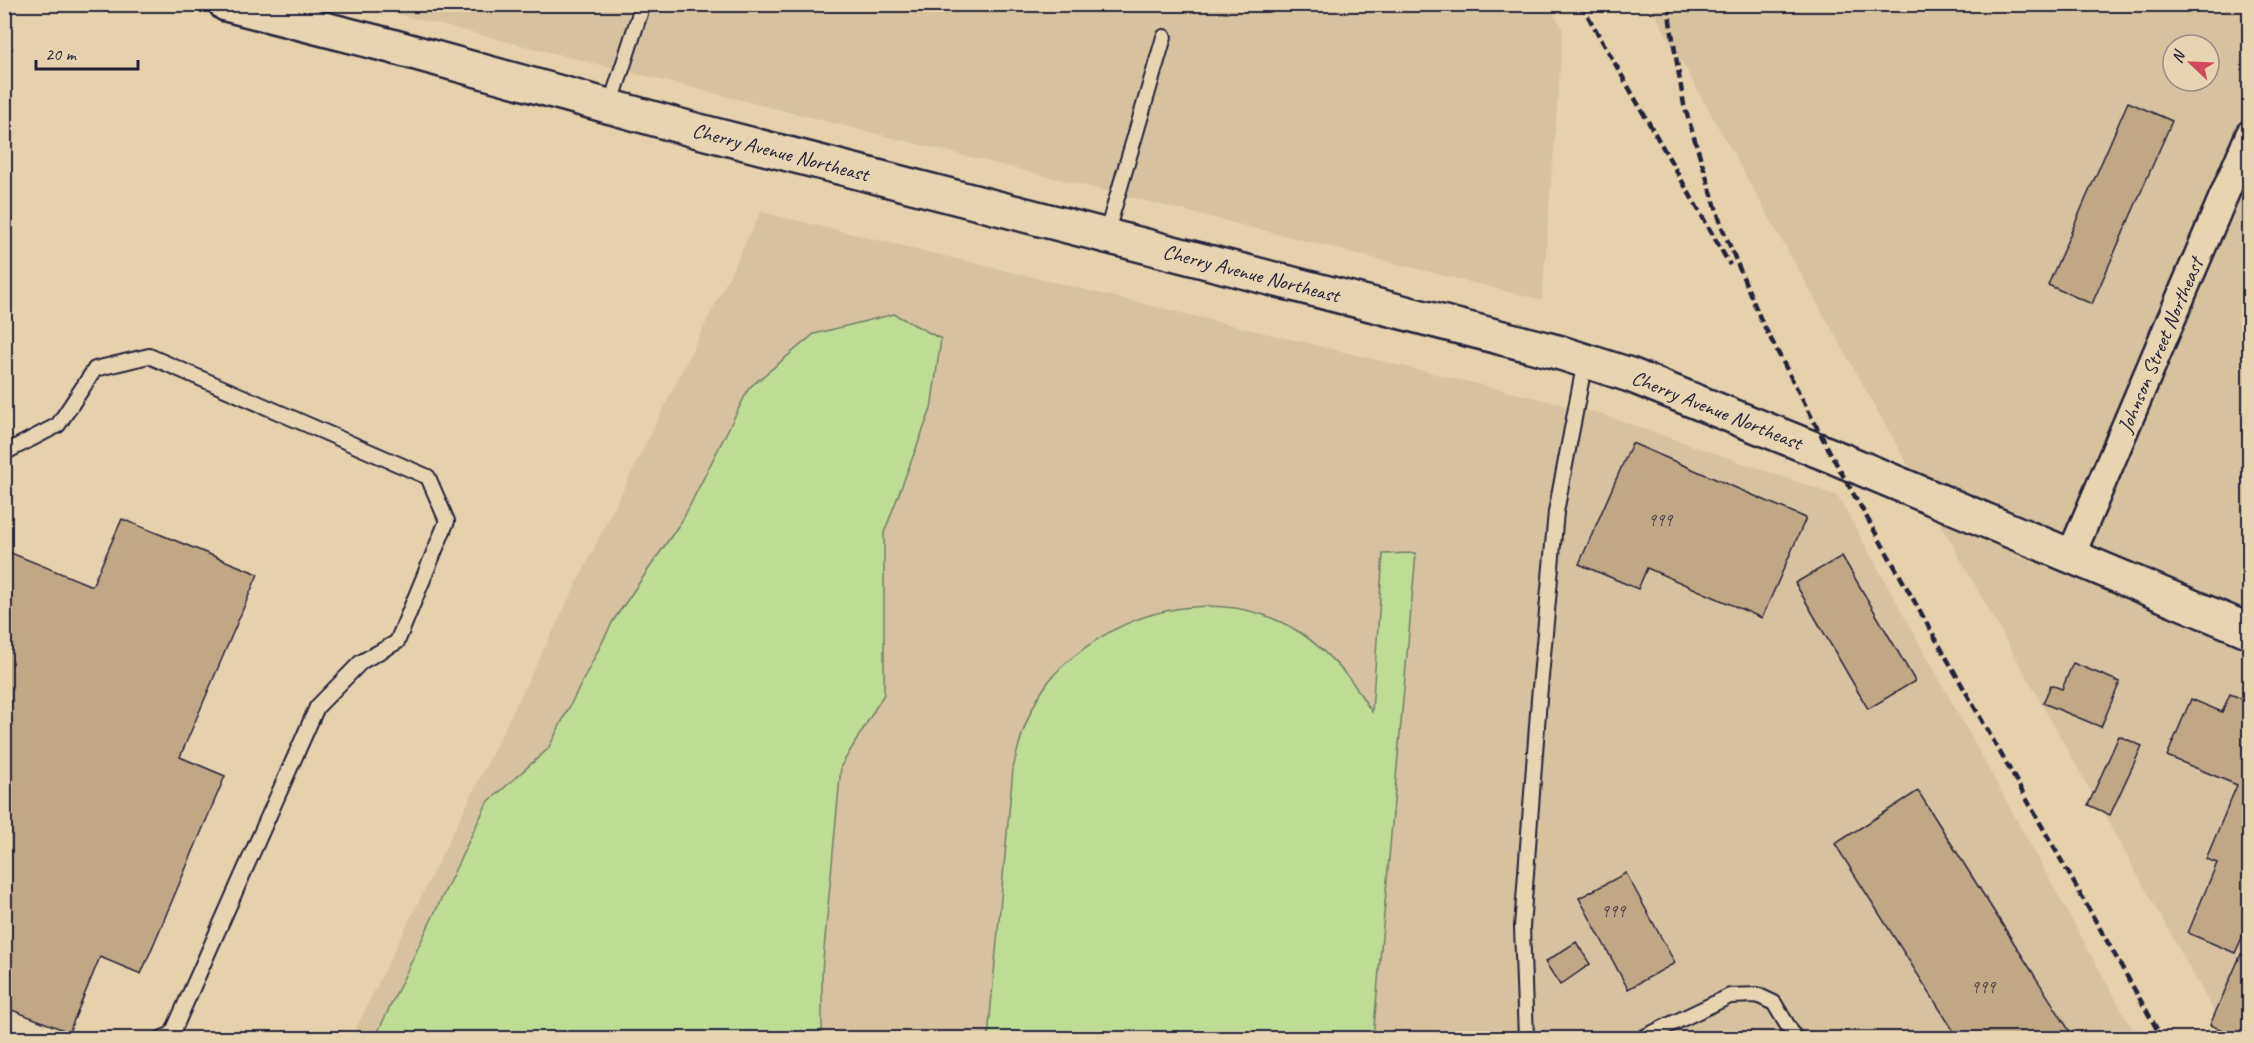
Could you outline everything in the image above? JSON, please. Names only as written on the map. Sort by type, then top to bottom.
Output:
[{"type":"main road","name":"Cherry Avenue Northeast","points":[[226,4],[610,106],[1452,323],[1585,361],[1651,384],[2071,555],[2250,631]]},
{"type":"street","name":"Johnson Street Northeast","points":[[2071,555],[2247,148]]},
{"type":"lane","points":[[610,106],[643,4]]},
{"type":"lane","points":[[1106,235],[1164,37]]},
{"type":"lane","points":[[4,453],[58,425],[95,369],[149,356],[428,477],[447,521],[397,642],[361,662],[317,707],[172,1034],[162,1038]]},
{"type":"lane","points":[[1526,1038],[1522,927],[1539,699],[1556,512],[1585,361]]},
{"type":"lane","points":[[1642,1038],[1730,996],[1757,995],[1774,1003],[1795,1038]]},
{"type":"path","points":[[4,38],[10,49],[4,63]]},
{"type":"shaded area","points":[[361,5],[1548,5],[1563,29],[1542,300]]},
{"type":"shaded area","points":[[1650,5],[2249,5],[2249,1038],[2229,1038]]},
{"type":"shaded area","points":[[761,212],[1598,413],[1838,496],[2137,1038],[351,1038]]},
{"type":"green space","points":[[894,314],[941,339],[931,409],[884,533],[884,694],[841,766],[822,971],[822,1038],[375,1038],[487,803],[548,749],[613,621],[683,519],[749,388],[814,334]]},
{"type":"green space","points":[[1416,553],[1373,1038],[988,1038],[1013,769],[1022,734],[1031,712],[1053,676],[1089,645],[1113,630],[1138,619],[1165,611],[1192,607],[1220,607],[1247,611],[1274,619],[1306,636],[1326,653],[1349,678],[1372,712],[1383,554]]},
{"type":"building","points":[[2128,102],[2172,121],[2092,304],[2048,285]]},
{"type":"building","points":[[1632,443],[1806,518],[1762,618],[1647,568],[1638,589],[1579,564]]},
{"type":"building","points":[[122,519],[258,574],[180,757],[225,776],[141,974],[100,957],[69,1032],[4,1007],[4,550],[92,586]]},
{"type":"building","points":[[1842,556],[1915,681],[1868,709],[1795,583]]},
{"type":"building","points":[[2073,663],[2120,682],[2101,727],[2043,703],[2051,685],[2062,689]]},
{"type":"building","points":[[2230,694],[2250,702],[2250,920],[2235,953],[2188,933],[2217,863],[2206,859],[2237,785],[2167,756],[2191,699],[2222,712]]},
{"type":"building","points":[[2119,736],[2142,746],[2110,815],[2088,805]]},
{"type":"building","points":[[1918,791],[2074,1038],[1958,1038],[1835,844]]},
{"type":"building","points":[[1626,873],[1675,963],[1628,989],[1579,898]]},
{"type":"building","points":[[1576,942],[1590,964],[1560,985],[1545,962]]},
{"type":"building","points":[[2241,954],[2250,957],[2250,1038],[2242,1038],[2210,1025]]},
{"type":"railway","points":[[1581,4],[1730,265]]},
{"type":"railway","points":[[1669,4],[1684,105],[1722,227],[1761,320],[1832,456],[2162,1038]]}]
